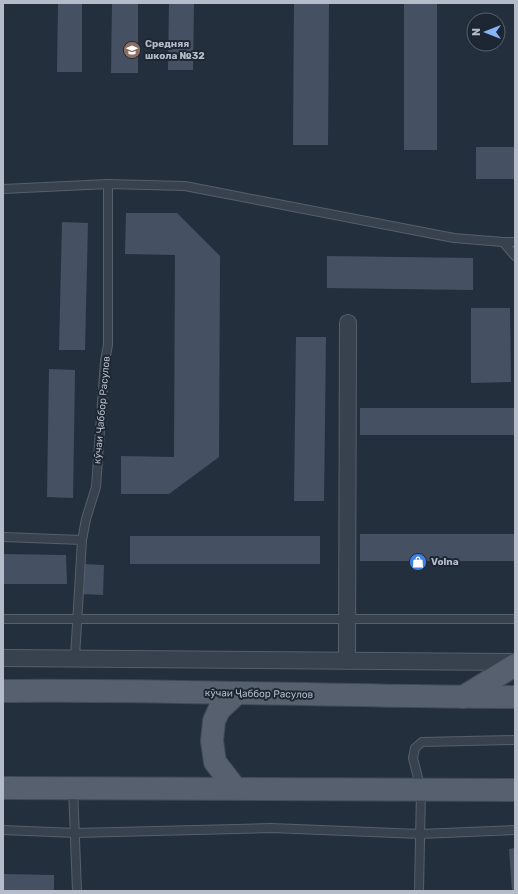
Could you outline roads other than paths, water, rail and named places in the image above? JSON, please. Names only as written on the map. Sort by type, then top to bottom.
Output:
[{"type":"main road","points":[[462,697],[515,666]]},
{"type":"main road","name":"кӯчаи Ҷаббор Расулов","points":[[3,691],[112,690],[236,694],[515,697]]},
{"type":"main road","points":[[235,788],[215,762],[212,741],[214,721],[219,710],[236,694]]},
{"type":"main road","points":[[3,788],[515,790]]},
{"type":"street","points":[[347,660],[348,323]]},
{"type":"street","points":[[3,658],[75,657],[515,662]]},
{"type":"lane","points":[[3,189],[108,184],[185,186],[454,238],[515,242]]},
{"type":"lane","name":"кӯчаи Ҷаббор Расулов","points":[[75,657],[82,540],[86,519],[96,487],[105,361],[108,345],[108,184]]},
{"type":"lane","points":[[503,242],[515,256]]},
{"type":"lane","points":[[3,537],[82,540]]},
{"type":"lane","points":[[3,619],[515,619]]},
{"type":"lane","points":[[420,891],[421,790],[413,758],[415,748],[422,742],[515,740]]},
{"type":"lane","points":[[73,788],[76,833],[77,891]]},
{"type":"lane","points":[[3,830],[76,833],[271,828],[420,834],[515,830]]},
{"type":"place","name":"Средняя школа №32","points":[[132,50]]},
{"type":"place","name":"Volna","points":[[418,562]]}]
